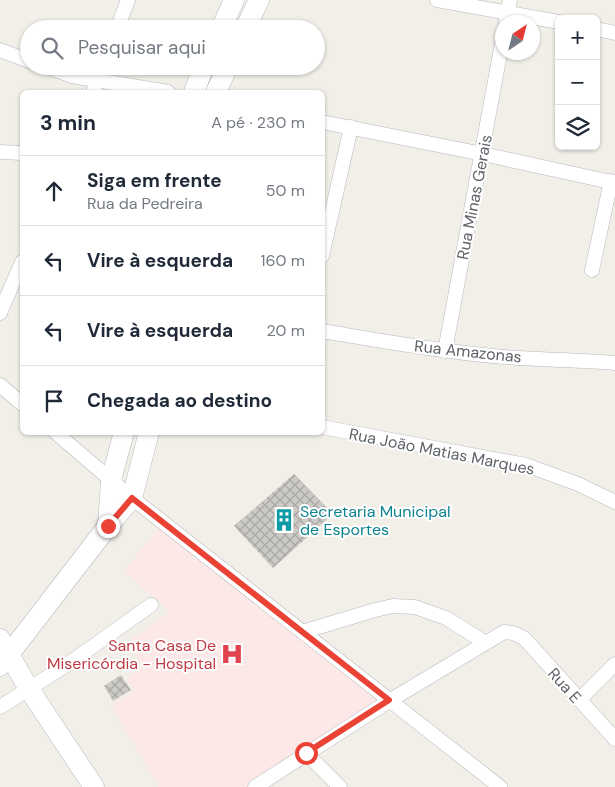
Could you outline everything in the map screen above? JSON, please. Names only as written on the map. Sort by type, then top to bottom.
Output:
[{"type":"street","points":[[121,20],[128,0]]},
{"type":"street","points":[[225,20],[234,0]]},
{"type":"street","points":[[250,20],[259,0]]},
{"type":"street","points":[[437,0],[555,21]]},
{"type":"street","points":[[600,31],[615,33]]},
{"type":"street","points":[[0,50],[20,58]]},
{"type":"street","name":"Rua Minas Gerais","points":[[445,351],[499,60]]},
{"type":"street","points":[[69,75],[96,86],[144,90]]},
{"type":"street","points":[[195,90],[201,75]]},
{"type":"street","points":[[217,90],[224,75]]},
{"type":"street","points":[[325,123],[613,182],[592,270]]},
{"type":"street","points":[[325,243],[351,127]]},
{"type":"street","points":[[0,152],[20,153]]},
{"type":"street","points":[[0,313],[20,267]]},
{"type":"street","name":"Rua Amazonas","points":[[325,332],[445,351],[506,357],[571,359],[615,363]]},
{"type":"street","points":[[0,385],[20,402]]},
{"type":"street","name":"Rua João Matias Marques","points":[[325,429],[526,465],[578,484],[615,502]]},
{"type":"street","points":[[59,435],[132,498],[500,787]]},
{"type":"street","points":[[108,526],[111,480],[123,435]]},
{"type":"street","points":[[94,787],[3,653],[74,573],[108,526],[132,498],[148,435]]},
{"type":"street","points":[[0,706],[68,664],[151,605]]},
{"type":"street","points":[[255,787],[389,700],[486,643],[446,618],[415,607],[393,606],[302,632]]},
{"type":"street","name":"Rua E","points":[[486,643],[504,632],[513,633],[524,638],[615,739]]},
{"type":"street","points":[[579,700],[615,664]]},
{"type":"street","points":[[306,753],[340,787]]},
{"type":"shaded area","name":"Santa Casa De Misericórdia - Hospital","points":[[159,527],[386,698],[247,787],[159,787],[111,705],[134,691],[126,678],[143,667],[128,642],[170,611],[124,571]]},
{"type":"building","name":"Secretaria Municipal de Esportes","points":[[294,474],[333,514],[273,568],[234,526]]},
{"type":"building","points":[[121,675],[131,690],[113,701],[104,686]]},
{"type":"place","name":"Secretaria Municipal de Esportes","points":[[284,520]]},
{"type":"place","name":"Santa Casa De Misericórdia - Hospital","points":[[232,654]]},
{"type":"route","points":[[108,526],[132,498],[389,700],[306,753]]}]
